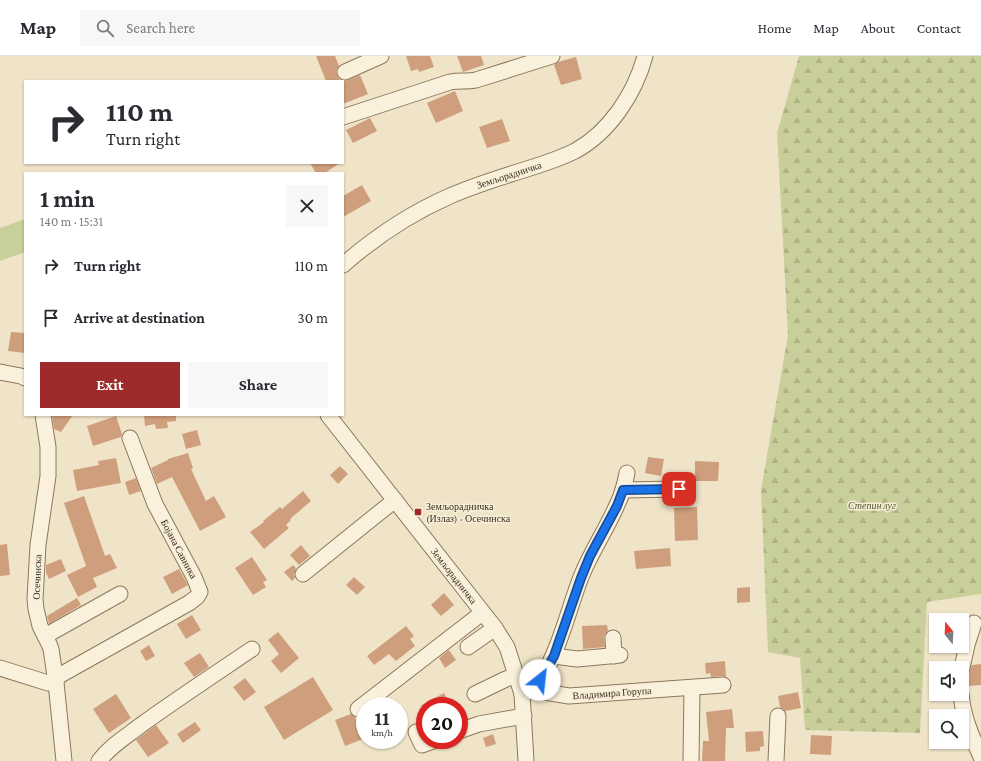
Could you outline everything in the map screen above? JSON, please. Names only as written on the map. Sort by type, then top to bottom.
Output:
[{"type":"street","points":[[345,72],[381,56]]},
{"type":"street","points":[[344,117],[450,82],[460,80],[476,80],[552,56]]},
{"type":"street","name":"Земљорадничка","points":[[344,263],[373,241],[424,208],[464,191],[556,159],[583,146],[596,136],[621,107],[632,90],[645,56]]},
{"type":"street","points":[[0,372],[24,378]]},
{"type":"street","name":"Осечинска","points":[[43,416],[48,447],[48,476],[38,545],[35,599],[38,620],[51,649],[56,680],[64,761]]},
{"type":"street","name":"Земљорадничка","points":[[329,416],[495,628],[507,647],[517,675],[528,692],[524,716],[526,761]]},
{"type":"street","name":"Бојана Савника","points":[[56,680],[189,603],[197,597],[200,592],[194,577],[155,504],[130,438]]},
{"type":"street","points":[[528,692],[540,680],[554,656],[581,578],[590,556],[617,506],[628,473]]},
{"type":"street","points":[[623,490],[679,489]]},
{"type":"street","points":[[303,574],[395,500]]},
{"type":"street","points":[[45,636],[120,594]]},
{"type":"street","points":[[374,697],[482,613]]},
{"type":"street","points":[[964,661],[974,623]]},
{"type":"street","points":[[468,647],[495,628]]},
{"type":"street","points":[[554,656],[577,659],[617,656],[613,638]]},
{"type":"street","points":[[100,761],[112,747],[162,710],[252,650]]},
{"type":"street","points":[[0,668],[48,683],[56,680]]},
{"type":"street","points":[[475,694],[517,675]]},
{"type":"street","name":"Владимира Горупа","points":[[528,692],[569,696],[723,685]]},
{"type":"street","points":[[691,761],[692,688]]},
{"type":"street","points":[[962,701],[965,718],[981,757]]},
{"type":"street","points":[[468,728],[479,724],[524,716]]},
{"type":"street","points":[[776,761],[778,716]]},
{"type":"green space","name":"Степин луг","points":[[799,56],[981,56],[981,594],[927,602],[920,733],[805,730],[800,658],[768,652],[761,490],[788,335],[777,133]]},
{"type":"green space","points":[[24,219],[24,252],[0,261],[0,228]]},
{"type":"building","points":[[316,56],[335,56],[339,66],[336,71],[337,75],[342,80],[326,80]]},
{"type":"building","points":[[406,56],[430,56],[434,67],[419,72],[418,69],[411,71]]},
{"type":"building","points":[[457,56],[481,56],[484,65],[463,72]]},
{"type":"building","points":[[576,57],[582,79],[561,85],[554,65],[558,62]]},
{"type":"building","points":[[360,75],[368,94],[344,104],[344,81]]},
{"type":"building","points":[[455,91],[463,111],[436,123],[427,103]]},
{"type":"building","points":[[370,118],[377,131],[353,143],[346,130]]},
{"type":"building","points":[[502,119],[510,141],[487,148],[479,127]]},
{"type":"building","points":[[311,164],[338,164],[326,172],[315,172]]},
{"type":"building","points":[[362,185],[371,201],[344,216],[344,195]]},
{"type":"building","points":[[11,332],[24,333],[24,353],[8,351]]},
{"type":"building","points":[[52,416],[72,416],[61,432],[54,429]]},
{"type":"building","points":[[116,416],[122,434],[121,437],[93,446],[87,426]]},
{"type":"building","points":[[144,416],[176,416],[176,421],[167,422],[168,428],[156,429],[155,424],[145,426]]},
{"type":"building","points":[[197,430],[201,445],[186,449],[182,434]]},
{"type":"building","points":[[188,453],[193,468],[191,469],[206,501],[214,496],[226,517],[200,531],[172,477],[157,484],[151,468],[168,459]]},
{"type":"building","points":[[648,457],[664,459],[661,476],[645,473]]},
{"type":"building","points":[[116,458],[121,483],[77,491],[73,470],[99,465],[98,461]]},
{"type":"building","points":[[695,461],[719,462],[718,481],[695,481]]},
{"type":"building","points":[[340,466],[348,474],[338,484],[330,475]]},
{"type":"building","points":[[136,478],[141,491],[129,495],[125,482]]},
{"type":"building","points":[[303,491],[311,501],[290,519],[291,520],[286,525],[289,528],[264,549],[250,532],[264,522],[263,521],[280,507],[282,509]]},
{"type":"building","points":[[84,496],[105,556],[110,554],[117,568],[93,578],[97,587],[78,597],[67,575],[86,566],[64,503]]},
{"type":"building","points":[[697,507],[698,540],[675,541],[674,508]]},
{"type":"building","points":[[7,544],[10,575],[0,576],[0,545]]},
{"type":"building","points":[[301,545],[310,556],[299,565],[290,555]]},
{"type":"building","points":[[670,548],[671,566],[636,569],[634,551]]},
{"type":"building","points":[[252,557],[267,580],[263,582],[266,587],[253,595],[235,568]]},
{"type":"building","points":[[61,559],[66,571],[49,579],[46,572],[46,565]]},
{"type":"building","points":[[293,565],[296,568],[294,575],[295,578],[292,581],[284,572]]},
{"type":"building","points":[[179,569],[188,585],[172,594],[163,577]]},
{"type":"building","points":[[354,577],[365,587],[357,595],[346,585]]},
{"type":"building","points":[[750,587],[750,602],[737,603],[737,588]]},
{"type":"building","points":[[444,593],[454,605],[441,616],[431,605]]},
{"type":"building","points":[[77,598],[81,605],[49,624],[47,616]]},
{"type":"building","points":[[192,615],[201,630],[186,639],[177,624]]},
{"type":"building","points":[[607,625],[608,631],[604,638],[605,647],[583,649],[582,626]]},
{"type":"building","points":[[406,626],[414,636],[410,639],[415,646],[396,661],[389,654],[374,665],[367,656]]},
{"type":"building","points":[[278,632],[299,658],[281,673],[271,661],[279,654],[268,640]]},
{"type":"building","points":[[149,645],[155,656],[146,661],[140,651]]},
{"type":"building","points":[[449,650],[456,660],[445,668],[439,658]]},
{"type":"building","points":[[200,653],[209,667],[194,677],[184,663]]},
{"type":"building","points":[[725,661],[726,677],[711,677],[710,673],[706,674],[705,663]]},
{"type":"building","points":[[981,664],[981,685],[969,686],[969,674],[972,665]]},
{"type":"building","points":[[313,677],[333,710],[284,740],[264,707]]},
{"type":"building","points":[[245,678],[256,692],[244,701],[233,687]]},
{"type":"building","points":[[798,692],[801,708],[785,711],[780,707],[778,696]]},
{"type":"building","points":[[444,693],[446,697],[437,697]]},
{"type":"building","points":[[116,694],[131,718],[109,733],[93,709]]},
{"type":"building","points":[[732,709],[734,728],[726,728],[725,761],[702,761],[703,741],[709,741],[706,712]]},
{"type":"building","points":[[351,714],[355,717],[356,742],[345,746],[335,720]]},
{"type":"building","points":[[195,722],[201,730],[183,743],[177,734]]},
{"type":"building","points":[[156,725],[169,743],[148,757],[136,740]]},
{"type":"building","points":[[763,731],[764,746],[760,747],[760,751],[746,752],[745,732]]},
{"type":"building","points":[[493,734],[496,744],[486,747],[483,738]]},
{"type":"building","points":[[811,735],[832,736],[831,755],[810,754]]},
{"type":"place","name":"Земљорадничка (Излаз) - Осечинска","points":[[418,512]]},
{"type":"route","points":[[540,680],[554,656],[590,556],[617,506],[623,490],[679,489]]}]
